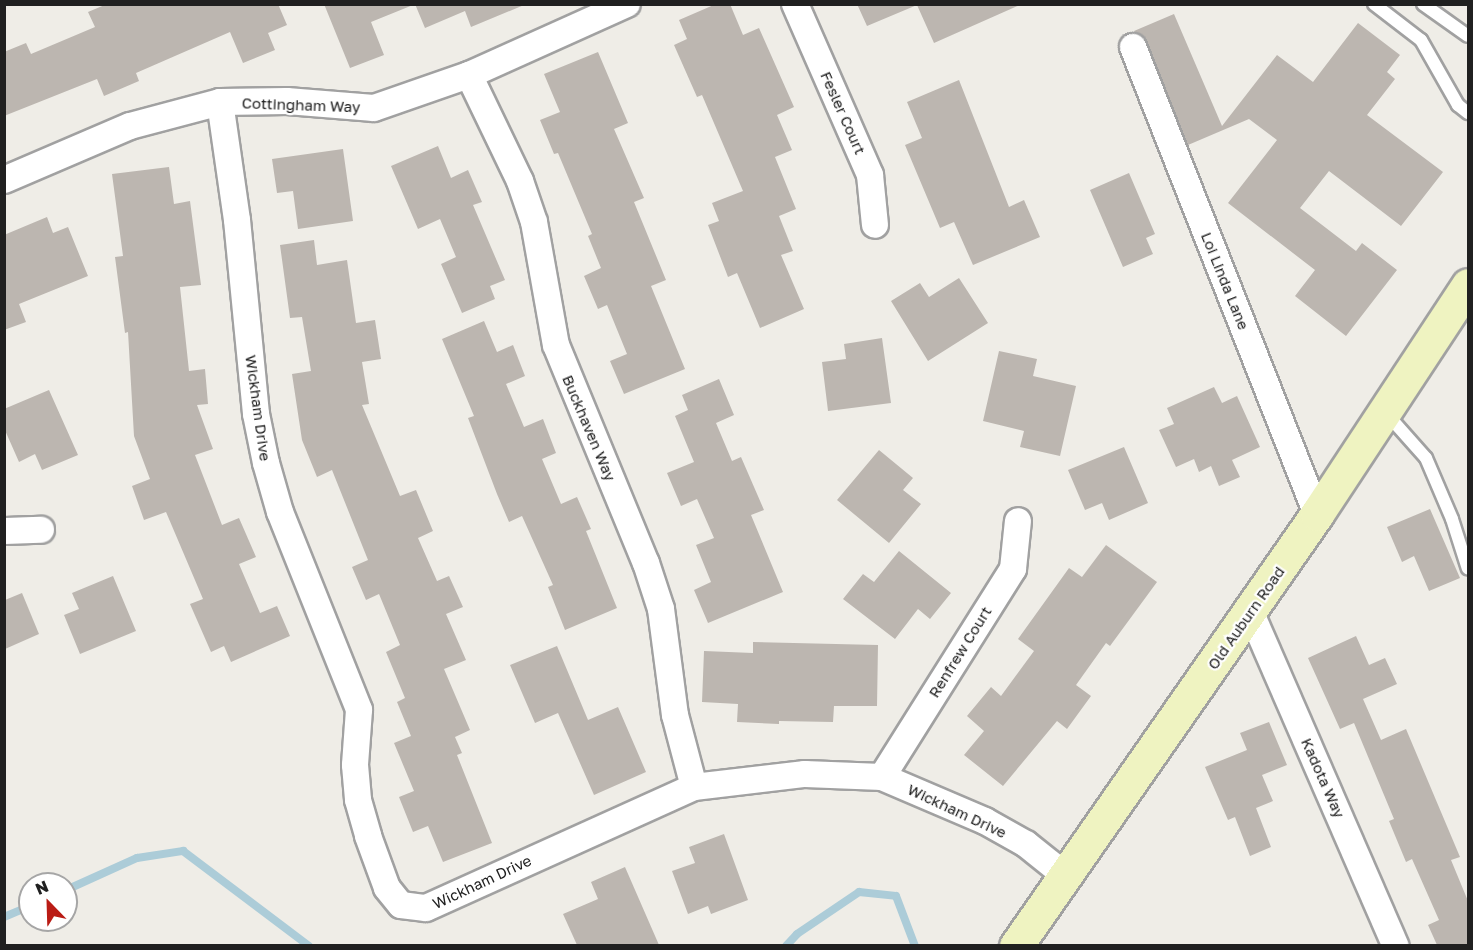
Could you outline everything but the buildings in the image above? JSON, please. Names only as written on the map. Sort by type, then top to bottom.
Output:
[{"type":"main road","name":"Old Auburn Road","points":[[1016,945],[1317,514],[1386,413],[1468,285]]},
{"type":"street","name":"Cottingham Way","points":[[4,180],[130,126],[219,102],[287,101],[374,108],[469,75],[627,4]]},
{"type":"street","name":"Fesler Court","points":[[795,4],[870,175],[875,225]]},
{"type":"street","name":"Loi Linda Lane","points":[[1133,47],[1317,514]]},
{"type":"street","name":"Buckhaven Way","points":[[469,75],[520,181],[534,222],[556,345],[639,544],[661,609],[675,716],[694,786]]},
{"type":"street","name":"Wickham Drive","points":[[219,102],[237,220],[256,414],[266,463],[280,512],[358,711],[355,765],[358,800],[368,837],[387,888],[401,905],[426,908],[694,786],[805,774],[882,777],[985,821],[1026,844],[1066,876]]},
{"type":"street","name":"Renfrew Court","points":[[882,777],[1013,569],[1018,521]]},
{"type":"street","points":[[4,531],[41,530]]},
{"type":"street","name":"Kadota Way","points":[[1250,611],[1396,945]]},
{"type":"lane","points":[[1374,4],[1421,40],[1458,105],[1468,113]]},
{"type":"lane","points":[[1424,4],[1468,36]]},
{"type":"lane","points":[[1386,413],[1426,458],[1452,519],[1468,569]]},
{"type":"waterway","points":[[78,885],[137,858],[183,851],[309,946]]},
{"type":"waterway","points":[[786,946],[797,934],[859,892],[896,896],[915,946]]},
{"type":"waterway","points":[[4,917],[18,911]]}]
